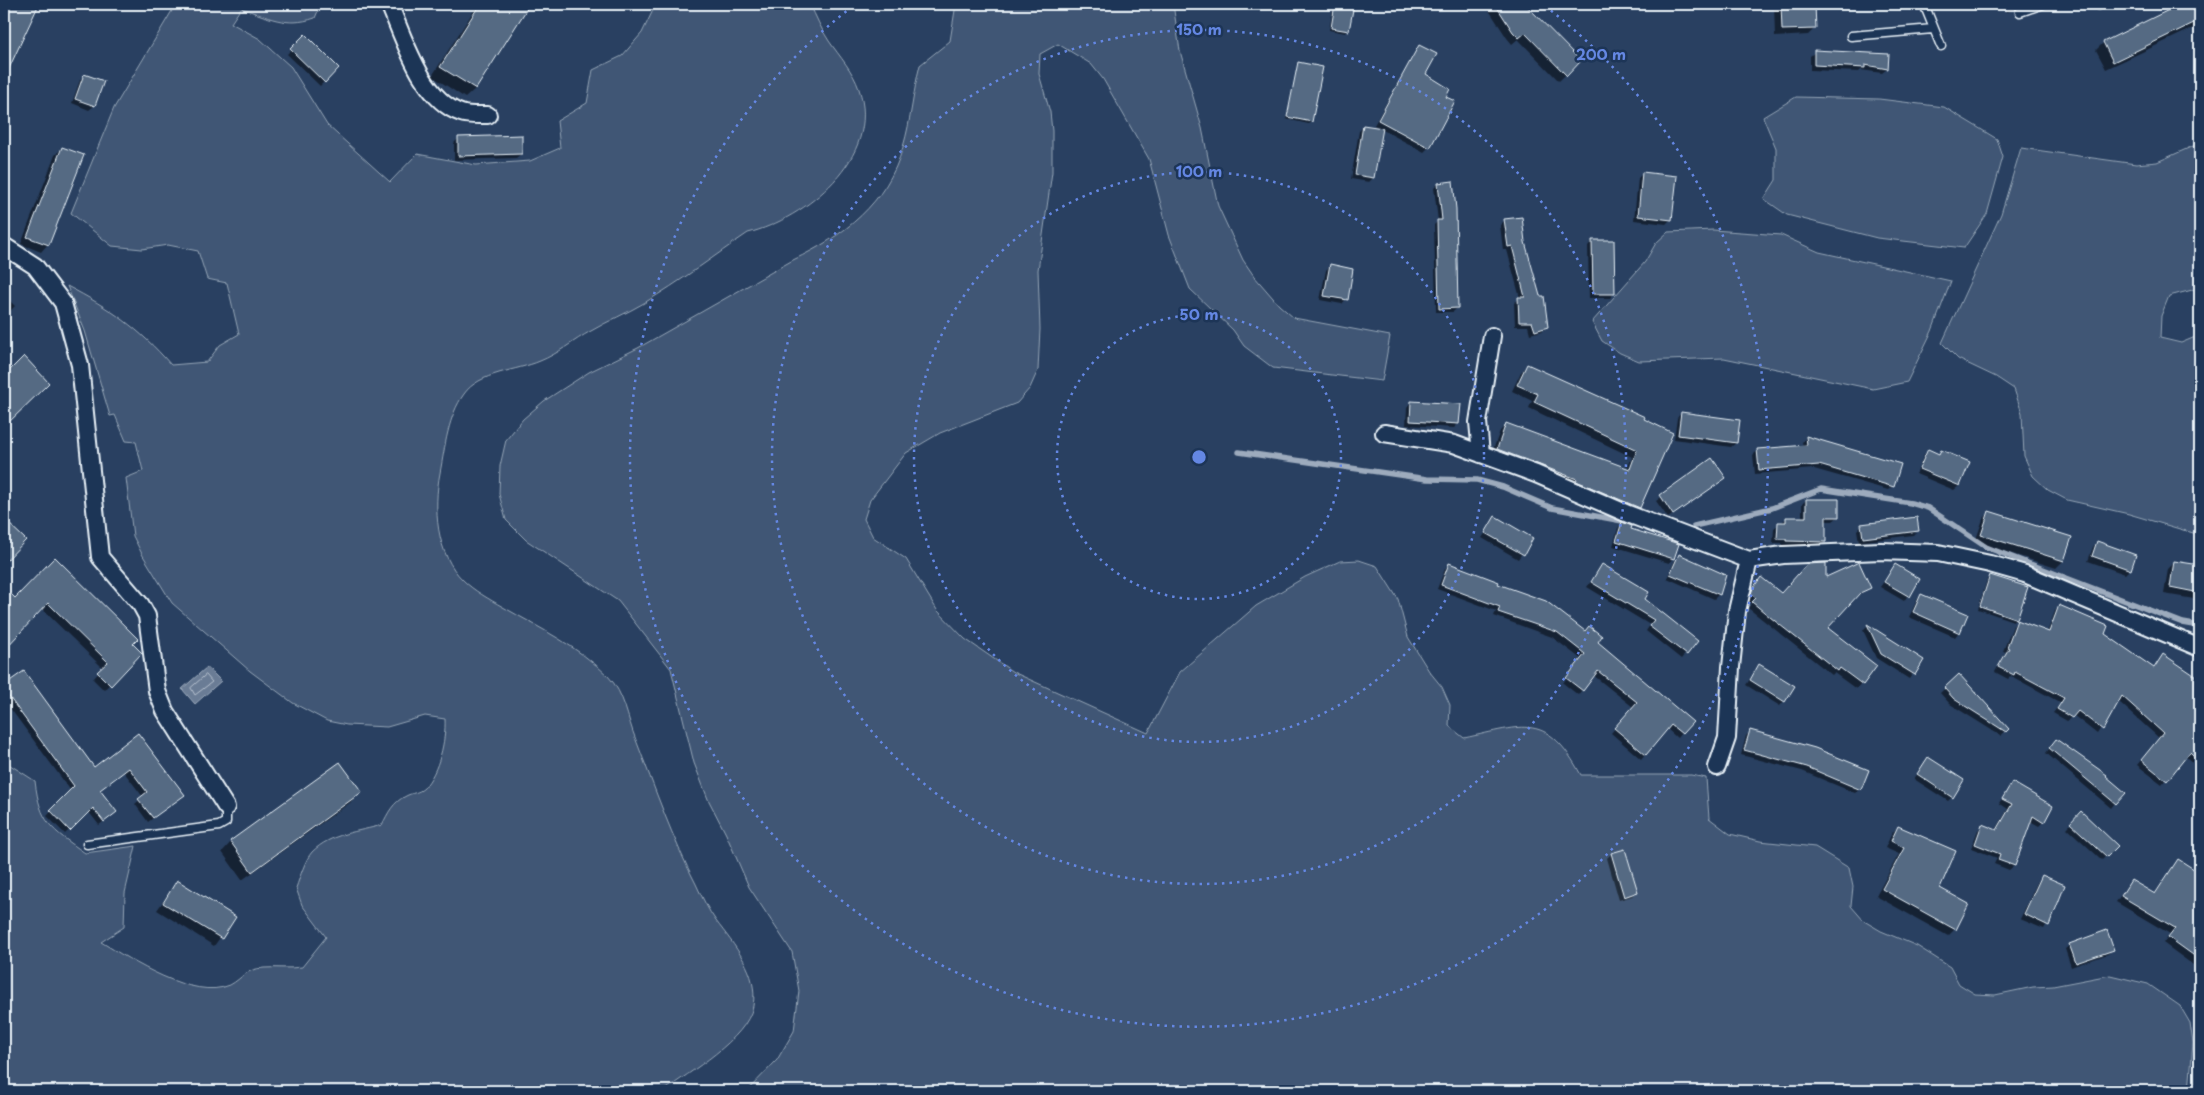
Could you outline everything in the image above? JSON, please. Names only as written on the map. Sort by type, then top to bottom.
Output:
[{"type":"street","points":[[389,4],[417,69],[431,90],[451,108],[462,114],[488,115]]},
{"type":"street","points":[[4,246],[35,266],[63,303],[80,365],[100,557],[141,605],[147,616],[156,692],[165,711],[226,807]]},
{"type":"street","points":[[1481,454],[1478,422],[1492,336]]},
{"type":"street","points":[[1384,433],[1454,444],[1536,474],[1628,514],[1749,560],[1783,555],[1871,552],[1938,554],[2025,574],[2200,648]]},
{"type":"street","points":[[1717,767],[1727,738],[1731,667],[1737,612],[1749,560]]},
{"type":"lane","points":[[1924,4],[1942,46]]},
{"type":"lane","points":[[2020,12],[2043,4]]},
{"type":"lane","points":[[1851,36],[1933,28]]},
{"type":"lane","points":[[87,844],[219,826],[226,822],[226,807]]},
{"type":"shaded area","points":[[176,4],[321,4],[315,18],[305,21],[286,22],[241,8],[231,23],[260,39],[291,67],[327,125],[390,182],[417,154],[476,165],[530,161],[560,148],[557,121],[587,103],[593,70],[622,56],[642,33],[656,4],[810,4],[826,36],[850,70],[856,82],[863,114],[860,138],[849,161],[834,181],[814,199],[793,214],[770,226],[748,233],[684,278],[638,307],[604,324],[553,355],[479,381],[464,394],[454,412],[446,442],[438,487],[437,515],[442,544],[447,557],[463,580],[477,591],[558,638],[597,666],[614,683],[622,698],[657,795],[687,867],[710,912],[744,960],[749,971],[754,994],[753,1006],[740,1031],[716,1054],[664,1091],[4,1091],[4,761],[35,781],[40,807],[49,824],[85,853],[136,846],[125,893],[124,927],[101,942],[145,968],[163,976],[198,988],[215,988],[230,985],[252,970],[302,967],[326,937],[302,905],[296,888],[309,855],[319,846],[336,837],[382,825],[389,812],[401,798],[422,790],[429,781],[438,764],[444,737],[445,719],[425,716],[387,727],[347,725],[327,721],[293,703],[250,671],[172,603],[133,536],[126,478],[143,471],[136,442],[126,441],[115,415],[110,416],[85,331],[67,286],[111,311],[135,329],[171,365],[207,362],[220,345],[239,334],[227,283],[207,279],[198,251],[168,245],[142,249],[112,246],[71,213],[114,108]]},
{"type":"shaded area","points":[[956,4],[1173,4],[1180,51],[1202,128],[1218,206],[1243,260],[1279,305],[1294,318],[1390,336],[1382,381],[1273,368],[1244,346],[1233,330],[1190,289],[1169,235],[1149,159],[1103,79],[1091,64],[1058,44],[1040,54],[1039,74],[1050,112],[1052,131],[1052,172],[1038,270],[1040,329],[1038,370],[1030,388],[1017,403],[940,433],[906,453],[870,500],[864,519],[873,537],[906,559],[937,610],[965,639],[1013,672],[1148,733],[1180,672],[1256,606],[1305,577],[1340,561],[1359,560],[1377,566],[1398,599],[1408,637],[1429,671],[1442,687],[1450,705],[1449,726],[1464,738],[1503,729],[1533,728],[1545,732],[1557,741],[1569,755],[1581,775],[1691,775],[1706,778],[1709,818],[1730,834],[1760,841],[1815,847],[1849,868],[1853,887],[1851,906],[1864,921],[1881,931],[1917,946],[1950,967],[1959,984],[1975,994],[1995,995],[2110,975],[2148,984],[2180,1006],[2190,1023],[2193,1043],[2189,1091],[747,1091],[777,1060],[794,1031],[799,991],[792,952],[749,887],[726,834],[708,799],[694,763],[671,669],[618,601],[526,540],[506,520],[499,494],[500,466],[506,440],[523,419],[544,401],[589,372],[638,348],[812,251],[861,216],[875,201],[896,167],[906,137],[920,65],[950,41]]},
{"type":"shaded area","points":[[1796,97],[1879,99],[1944,107],[1997,139],[2003,157],[1987,214],[1964,248],[1877,238],[1787,215],[1764,199],[1776,180],[1776,148],[1763,117]]},
{"type":"shaded area","points":[[2200,143],[2200,288],[2169,296],[2161,316],[2160,338],[2181,343],[2200,335],[2200,535],[2129,514],[2067,500],[2048,490],[2033,476],[2024,456],[2022,413],[2014,389],[1996,377],[1958,359],[1942,343],[2001,214],[2021,148],[2136,164],[2157,162]]},
{"type":"shaded area","points":[[1713,230],[1781,235],[1819,252],[1951,281],[1932,331],[1907,382],[1873,389],[1724,358],[1639,361],[1620,353],[1602,341],[1592,322],[1645,262],[1656,243],[1668,232]]},
{"type":"water","points":[[207,667],[221,681],[195,704],[182,689]]},
{"type":"building","points":[[4,4],[39,4],[4,79]]},
{"type":"building","points":[[480,4],[530,4],[476,89],[440,67]]},
{"type":"building","points":[[1335,4],[1354,4],[1349,31],[1331,28]]},
{"type":"building","points":[[1495,4],[1525,4],[1581,61],[1567,76],[1525,33],[1519,38],[1513,32]]},
{"type":"building","points":[[1781,4],[1815,4],[1816,29],[1782,30]]},
{"type":"building","points":[[2181,4],[2200,4],[2200,20],[2113,62],[2103,42]]},
{"type":"building","points":[[305,34],[339,68],[325,83],[290,49]]},
{"type":"building","points":[[1419,45],[1437,54],[1426,74],[1450,89],[1446,97],[1455,101],[1430,148],[1378,120]]},
{"type":"building","points":[[1814,50],[1889,54],[1888,69],[1865,65],[1865,68],[1814,65]]},
{"type":"building","points":[[1298,62],[1323,67],[1312,122],[1287,117]]},
{"type":"building","points":[[84,74],[104,81],[95,106],[75,99]]},
{"type":"building","points":[[1363,125],[1383,128],[1374,178],[1355,175]]},
{"type":"building","points":[[522,135],[522,154],[458,156],[458,137]]},
{"type":"building","points":[[62,147],[84,155],[49,245],[27,237]]},
{"type":"building","points":[[1642,172],[1677,176],[1672,220],[1638,216]]},
{"type":"building","points":[[1453,181],[1456,209],[1458,308],[1439,309],[1437,220],[1442,220],[1438,183]]},
{"type":"building","points":[[1522,217],[1525,242],[1540,296],[1544,296],[1548,327],[1535,331],[1532,322],[1519,322],[1518,297],[1525,297],[1512,246],[1508,247],[1504,219]]},
{"type":"building","points":[[1592,240],[1614,240],[1615,294],[1593,294]]},
{"type":"building","points":[[1330,264],[1353,269],[1348,300],[1324,296]]},
{"type":"building","points":[[24,356],[49,383],[4,427],[4,376]]},
{"type":"building","points":[[1527,364],[1645,417],[1644,419],[1673,433],[1640,508],[1576,481],[1577,479],[1497,449],[1506,423],[1630,469],[1637,450],[1534,402],[1538,394],[1517,385]]},
{"type":"building","points":[[1411,401],[1461,404],[1459,424],[1410,421]]},
{"type":"building","points":[[1681,412],[1740,420],[1737,443],[1678,435]]},
{"type":"building","points":[[1806,436],[1901,464],[1894,487],[1819,465],[1759,470],[1757,449],[1807,445]]},
{"type":"building","points":[[1928,449],[1939,454],[1941,450],[1970,462],[1960,486],[1919,469]]},
{"type":"building","points":[[1712,458],[1726,478],[1673,515],[1660,495]]},
{"type":"building","points":[[1806,499],[1839,499],[1839,517],[1826,517],[1826,542],[1777,539],[1778,522],[1786,522],[1786,517],[1806,517]]},
{"type":"building","points":[[1989,511],[2072,537],[2064,561],[1981,535]]},
{"type":"building","points":[[1495,516],[1533,538],[1524,555],[1485,533]]},
{"type":"building","points":[[1917,517],[1919,531],[1863,538],[1861,524]]},
{"type":"building","points":[[4,519],[26,540],[4,563]]},
{"type":"building","points":[[1622,522],[1632,526],[1631,529],[1679,544],[1674,559],[1616,541]]},
{"type":"building","points":[[2097,541],[2136,555],[2131,570],[2092,556]]},
{"type":"building","points":[[1679,554],[1726,575],[1720,595],[1670,574]]},
{"type":"building","points":[[55,557],[138,639],[133,644],[142,653],[111,686],[97,672],[108,662],[48,603],[4,650],[4,587],[15,598]]},
{"type":"building","points":[[2174,561],[2200,565],[2200,593],[2170,587]]},
{"type":"building","points":[[1859,562],[1871,588],[1860,593],[1828,628],[1877,666],[1863,685],[1840,668],[1838,671],[1770,617],[1752,602],[1756,598],[1751,594],[1761,577],[1781,593],[1807,564],[1826,563],[1826,577]]},
{"type":"building","points":[[1449,563],[1499,582],[1498,584],[1546,601],[1585,631],[1589,626],[1602,636],[1598,642],[1693,722],[1682,734],[1671,725],[1646,755],[1614,728],[1637,702],[1598,671],[1583,691],[1566,678],[1585,654],[1557,632],[1498,612],[1500,607],[1441,585]]},
{"type":"building","points":[[1602,564],[1649,592],[1645,599],[1698,641],[1687,655],[1649,626],[1654,620],[1591,582]]},
{"type":"building","points":[[1895,564],[1920,579],[1910,597],[1884,582]]},
{"type":"building","points":[[1990,575],[2028,587],[2017,619],[1980,606]]},
{"type":"building","points":[[1921,594],[1968,614],[1960,633],[1913,612]]},
{"type":"building","points":[[2059,605],[2108,626],[2105,634],[2154,668],[2163,654],[2200,679],[2200,762],[2190,752],[2167,781],[2141,760],[2163,733],[2122,696],[2103,730],[2078,711],[2072,718],[2057,709],[2064,698],[2015,672],[2014,675],[1998,667],[2009,648],[2007,647],[2017,620],[2049,632]]},
{"type":"building","points":[[1867,624],[1924,660],[1915,675],[1881,654]]},
{"type":"building","points":[[1759,664],[1795,686],[1785,702],[1750,680]]},
{"type":"building","points":[[24,671],[94,767],[138,733],[185,795],[153,818],[138,799],[147,792],[129,768],[100,790],[117,812],[104,822],[93,808],[70,831],[50,810],[74,786],[4,690],[4,685]]},
{"type":"building","points":[[1959,674],[2009,729],[2006,732],[1954,699],[1944,688]]},
{"type":"building","points":[[1750,730],[1815,748],[1869,770],[1861,790],[1807,767],[1744,750]]},
{"type":"building","points":[[2056,739],[2107,775],[2126,793],[2116,804],[2049,748]]},
{"type":"building","points":[[1928,757],[1964,780],[1953,798],[1917,774]]},
{"type":"building","points":[[340,762],[362,792],[252,872],[230,841]]},
{"type":"building","points":[[2012,782],[2053,806],[2044,823],[2033,816],[2015,866],[1998,860],[2000,854],[1975,844],[1982,824],[1997,830],[2012,804],[2002,799]]},
{"type":"building","points":[[2081,811],[2118,846],[2107,857],[2070,823]]},
{"type":"building","points":[[1898,826],[1956,851],[1940,888],[1969,904],[1956,930],[1882,889],[1904,848],[1891,841]]},
{"type":"building","points":[[1625,849],[1638,892],[1624,897],[1611,853]]},
{"type":"building","points":[[2178,859],[2200,873],[2200,960],[2168,937],[2175,928],[2121,896],[2131,880],[2155,894]]},
{"type":"building","points":[[2042,875],[2065,885],[2049,926],[2024,914]]},
{"type":"building","points":[[177,880],[236,917],[222,939],[163,903]]},
{"type":"building","points":[[2107,930],[2114,950],[2076,963],[2069,944]]},
{"type":"waterway","points":[[1239,452],[1427,479],[1477,480],[1503,487],[1552,508],[1628,522]]},
{"type":"waterway","points":[[1694,526],[1772,508],[1821,489],[1911,503],[1928,508],[1986,547],[2183,623],[2200,626]]}]
